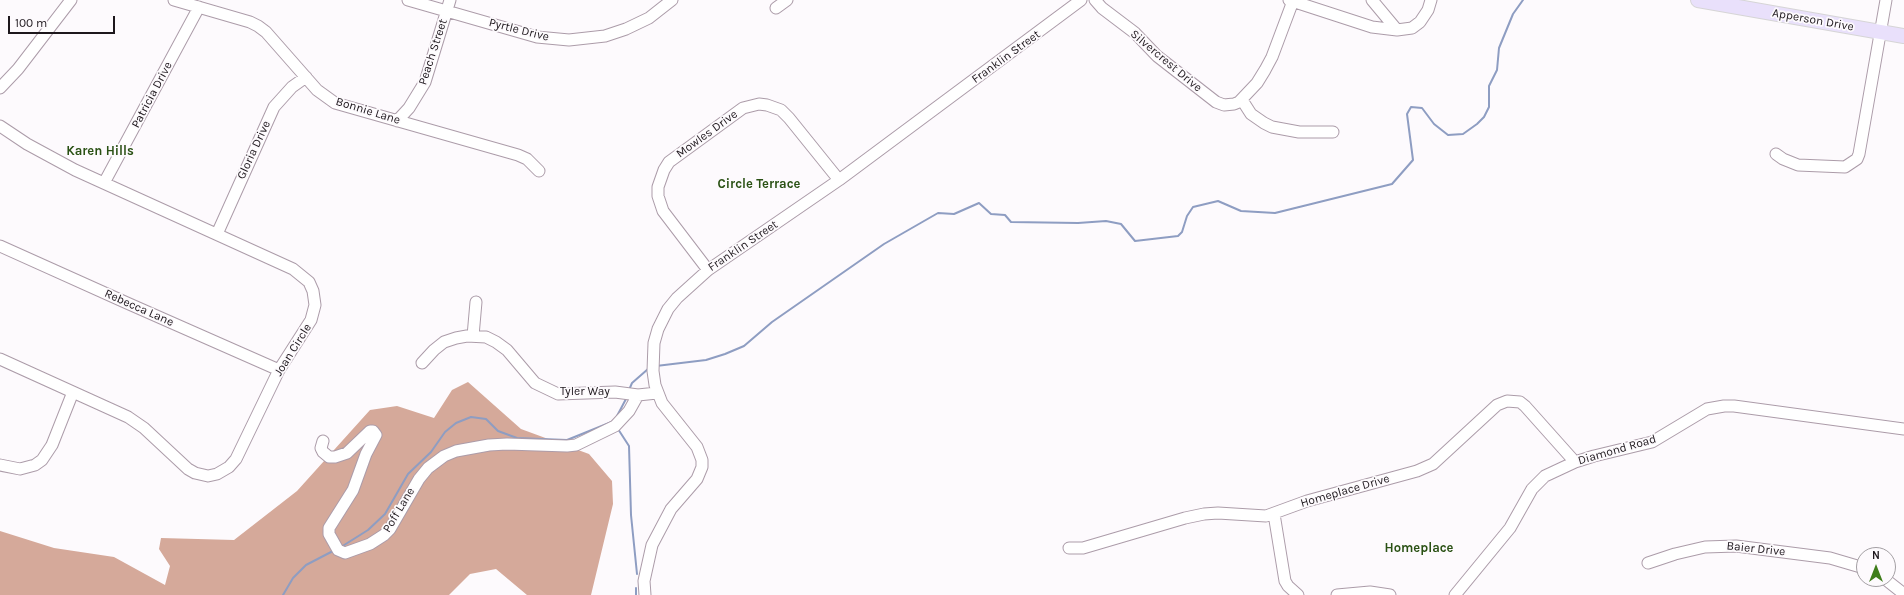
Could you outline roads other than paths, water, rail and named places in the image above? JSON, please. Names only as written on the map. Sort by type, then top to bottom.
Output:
[{"type":"main road","name":"Apperson Drive","points":[[1698,0],[1904,36]]},
{"type":"street","points":[[0,88],[18,69],[71,0]]},
{"type":"street","name":"Bonnie Lane","points":[[174,0],[250,22],[258,26],[266,32],[317,90],[335,103],[518,155],[527,159],[539,171]]},
{"type":"street","name":"Pyrtle Drive","points":[[408,0],[538,37],[569,40],[606,36],[626,29],[649,18],[672,0]]},
{"type":"street","name":"Peach Street","points":[[397,121],[409,108],[426,82],[450,0]]},
{"type":"street","points":[[776,8],[787,0]]},
{"type":"street","name":"Franklin Street","points":[[645,595],[644,580],[652,545],[671,509],[697,479],[702,467],[702,460],[697,447],[669,412],[657,393],[652,372],[652,357],[658,329],[668,309],[677,298],[708,270],[839,180],[1081,0]]},
{"type":"street","name":"Silvercrest Drive","points":[[1095,0],[1102,8],[1135,33],[1157,56],[1216,102],[1229,106],[1242,100]]},
{"type":"street","points":[[1372,0],[1397,30]]},
{"type":"street","points":[[1333,132],[1299,132],[1272,127],[1251,114],[1242,100],[1257,83],[1265,70],[1291,1],[1372,27],[1397,30],[1412,28],[1420,22],[1428,10],[1431,0]]},
{"type":"street","points":[[1776,154],[1783,159],[1798,165],[1845,166],[1857,159],[1886,0]]},
{"type":"street","name":"Patricia Drive","points":[[104,183],[199,7]]},
{"type":"street","name":"Gloria Drive","points":[[217,234],[274,106],[288,90],[306,77]]},
{"type":"street","name":"Mowles Drive","points":[[708,270],[663,212],[658,196],[658,187],[660,179],[669,162],[743,108],[758,104],[767,104],[781,110],[839,180]]},
{"type":"street","name":"Joan Circle","points":[[0,126],[51,158],[293,269],[309,282],[313,290],[315,305],[311,320],[279,370],[236,459],[222,472],[208,476],[200,475],[188,469],[149,432],[128,417],[0,359]]},
{"type":"street","name":"Rebecca Lane","points":[[0,246],[127,304],[279,370]]},
{"type":"street","points":[[473,336],[476,302]]},
{"type":"street","name":"Tyler Way","points":[[422,363],[444,342],[456,338],[473,336],[486,337],[496,342],[506,350],[535,383],[546,390],[558,394],[657,393]]},
{"type":"street","points":[[0,465],[20,469],[35,465],[42,460],[52,445],[73,392]]},
{"type":"street","name":"Poff Lane","points":[[323,441],[321,448],[323,452],[329,457],[335,457],[347,453],[370,431],[375,432],[376,435],[366,454],[353,490],[329,528],[330,534],[338,550],[345,553],[370,544],[384,536],[390,529],[419,478],[434,462],[444,456],[456,451],[489,445],[576,445],[615,426],[629,411],[631,394]]},
{"type":"street","name":"Homeplace Drive","points":[[1069,548],[1083,548],[1185,518],[1204,514],[1234,514],[1256,517],[1274,514],[1307,501],[1424,468],[1449,450],[1497,405],[1508,401],[1520,402],[1525,406],[1575,462]]},
{"type":"street","name":"Diamond Road","points":[[1455,595],[1510,528],[1538,482],[1553,471],[1575,462],[1648,444],[1700,413],[1714,407],[1724,406],[1904,429]]},
{"type":"street","points":[[1274,514],[1285,580],[1288,586],[1298,595]]},
{"type":"street","name":"Baier Drive","points":[[1648,563],[1676,554],[1705,548],[1736,546],[1830,558],[1856,566]]},
{"type":"street","points":[[1895,587],[1904,594]]},
{"type":"street","points":[[1337,595],[1370,592],[1390,595]]},
{"type":"waterway","points":[[656,366],[706,360],[744,346],[772,322],[884,244],[938,213],[954,214],[979,203],[991,214],[1005,215],[1011,222],[1078,223],[1106,221],[1121,224],[1135,241],[1178,236],[1182,232],[1187,216],[1193,207],[1218,201],[1241,211],[1275,213],[1392,184],[1413,160],[1407,114],[1411,107],[1422,108],[1434,124],[1448,135],[1463,134],[1484,117],[1489,107],[1489,86],[1497,70],[1499,48],[1513,14],[1523,0]]},
{"type":"waterway","points":[[629,390],[632,383],[648,369]]},
{"type":"waterway","points":[[617,416],[627,397]]},
{"type":"waterway","points":[[341,547],[368,530],[385,514],[408,474],[431,452],[445,432],[456,423],[471,417],[486,419],[498,431],[517,438],[567,440],[614,421]]},
{"type":"waterway","points":[[618,429],[629,446],[631,515],[637,574]]},
{"type":"waterway","points":[[283,595],[293,578],[306,565],[333,551]]},
{"type":"waterway","points":[[636,588],[636,595]]},
{"type":"district","name":"Karen Hills","points":[[100,151]]},
{"type":"district","name":"Circle Terrace","points":[[759,184]]},
{"type":"district","name":"Homeplace","points":[[1419,548]]}]
